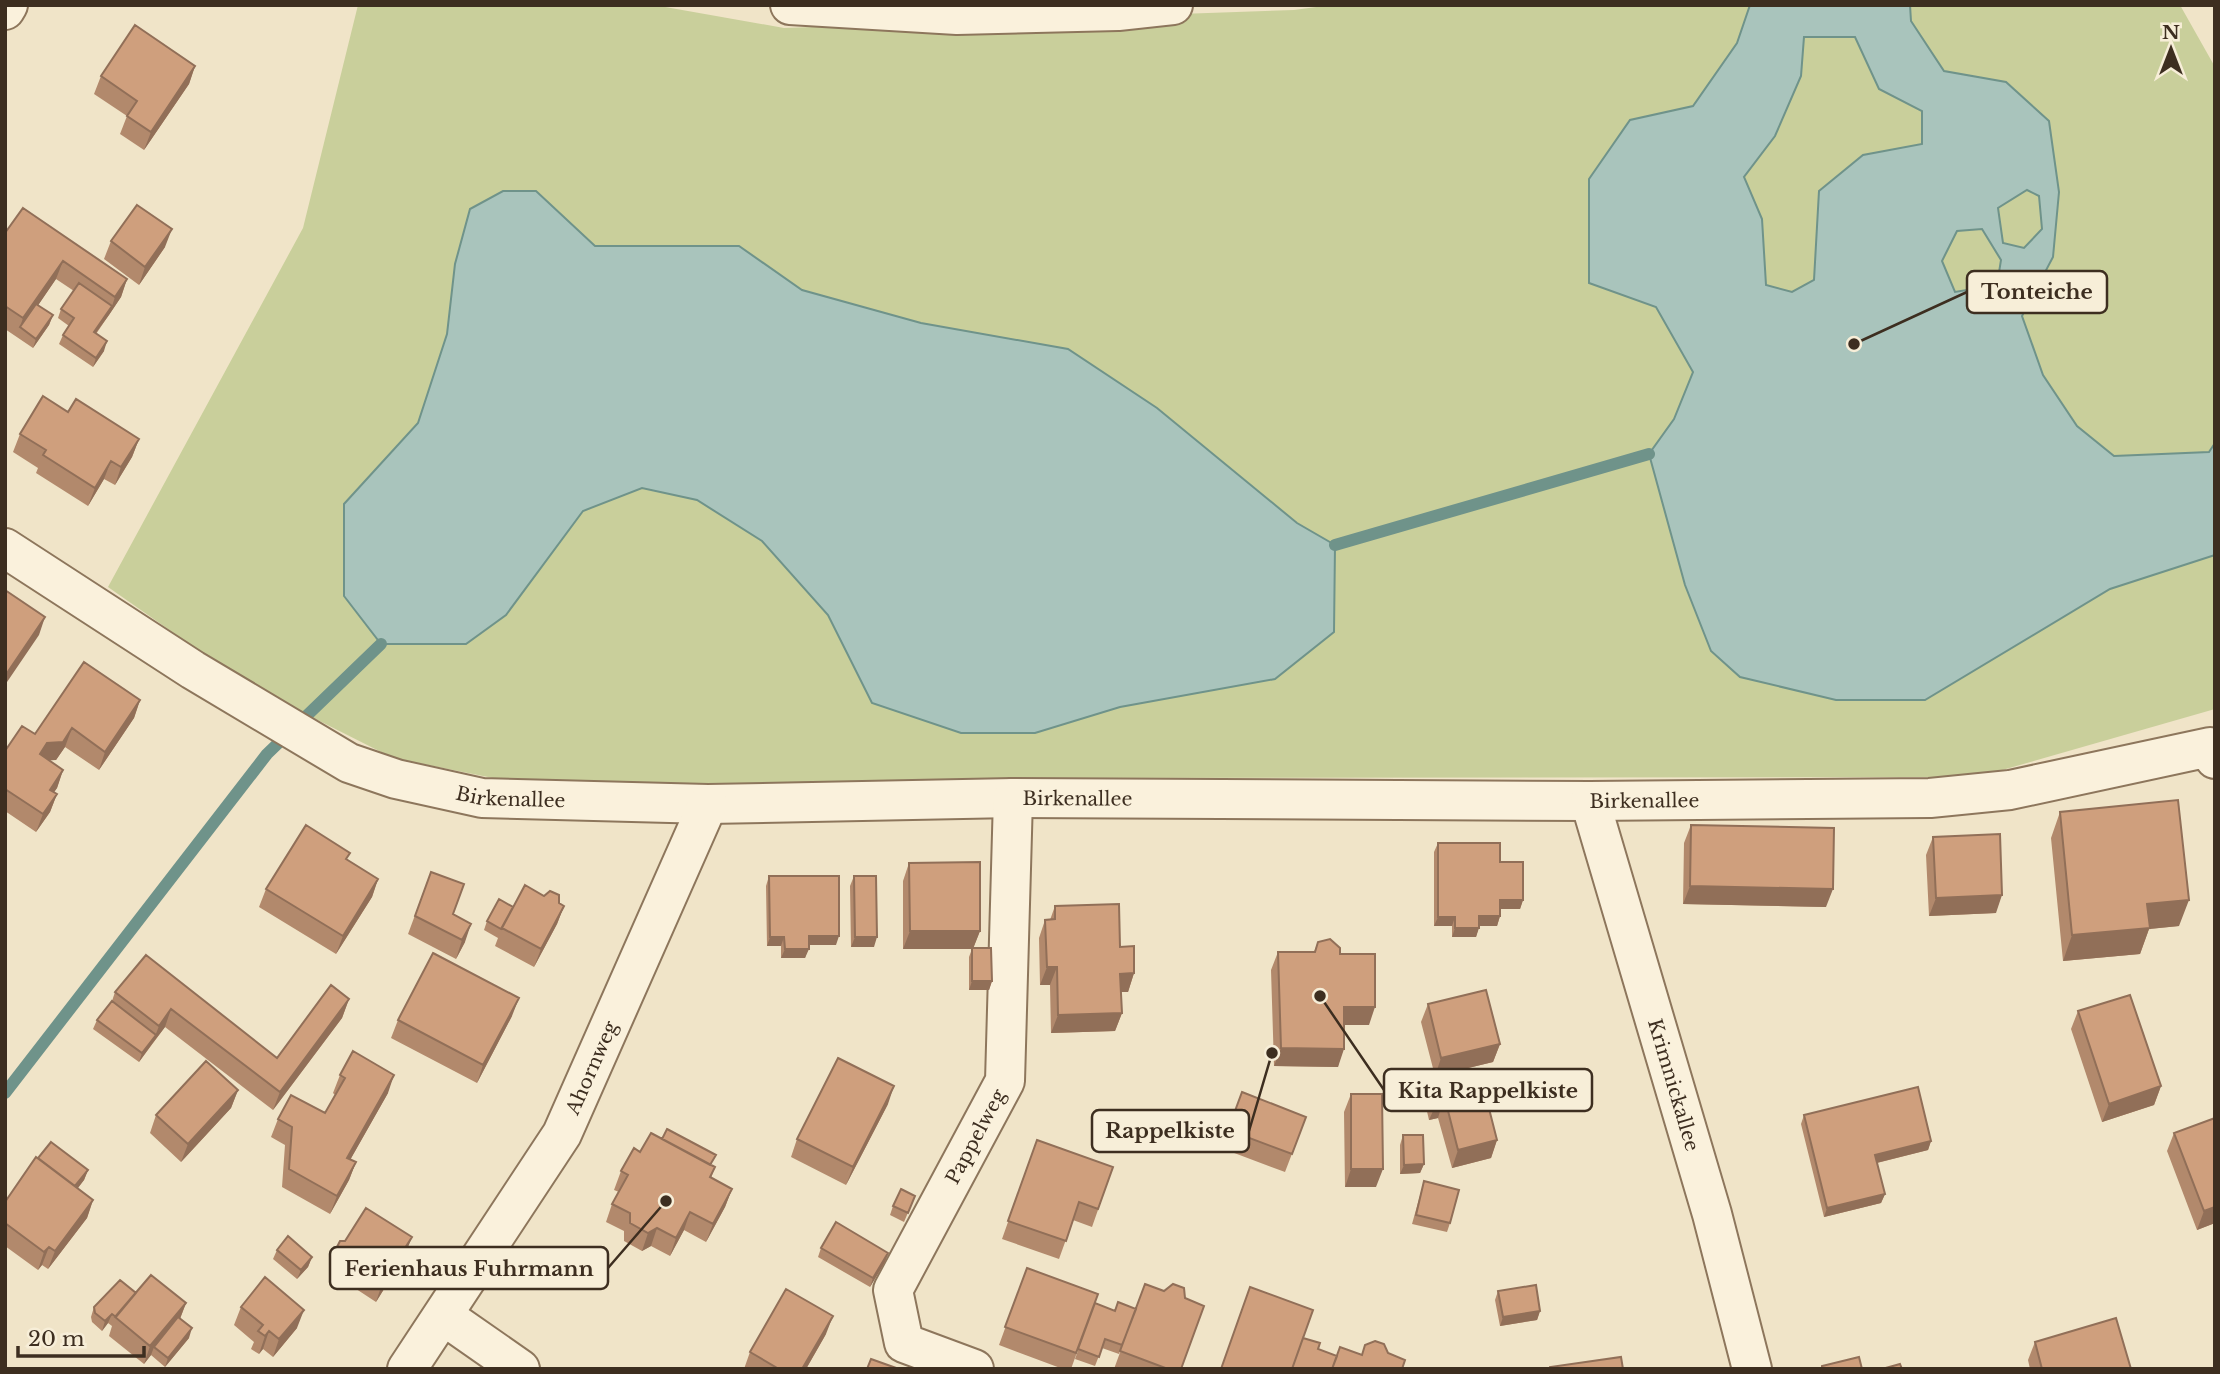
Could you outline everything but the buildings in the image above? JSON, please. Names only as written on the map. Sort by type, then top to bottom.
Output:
[{"type":"street","points":[[5,10],[8,5]]},
{"type":"street","points":[[790,5],[957,15],[1118,11],[1173,5]]},
{"type":"street","name":"Birkenallee","points":[[5,548],[236,696],[349,763],[396,779],[482,799],[708,804],[1013,799],[1930,799],[2010,790],[2212,753]]},
{"type":"street","name":"Pappelweg","points":[[974,1369],[904,1343],[892,1290],[1005,1081],[1013,799]]},
{"type":"street","name":"Krimnickallee","points":[[1590,801],[1712,1214],[1752,1369]]},
{"type":"street","name":"Ahornweg","points":[[407,1369],[562,1134],[708,804]]},
{"type":"street","points":[[444,1316],[520,1369]]},
{"type":"green space","points":[[358,5],[654,5],[784,28],[1294,10],[1331,5],[1750,5],[1737,43],[1693,106],[1630,120],[1589,283],[1656,307],[1693,372],[1674,419],[1649,454],[1685,585],[1711,651],[1925,699],[2110,589],[2215,555],[2215,709],[1978,777],[1020,778],[737,785],[493,778],[393,758],[248,685],[108,587],[303,228]],"holes":[[[536,191],[595,246],[739,246],[802,290],[921,323],[1068,349],[1157,408],[1297,523],[1335,545],[1120,707],[1035,732],[872,703],[828,615],[762,541],[697,500],[642,488],[583,511],[506,615],[344,504],[418,423],[447,334],[455,264]]]},
{"type":"green space","points":[[1910,5],[2180,5],[2215,67],[2215,443],[2210,452],[2114,456],[2077,426],[2043,375],[2021,316],[2053,257],[2058,192],[2006,82],[1944,71],[1910,21]]},
{"type":"green space","points":[[1804,37],[1855,37],[1879,89],[1922,111],[1922,144],[1863,155],[1819,191],[1814,280],[1792,292],[1766,285],[1762,219],[1744,177],[1775,136],[1801,76]]},
{"type":"green space","points":[[2028,190],[2039,196],[2042,229],[2024,248],[2003,243],[1998,208]]},
{"type":"green space","points":[[1982,229],[2001,260],[1997,285],[1955,292],[1942,261],[1957,231]]},
{"type":"water","points":[[1750,5],[1910,5],[1911,21],[1944,71],[2006,82],[2049,121],[2059,192],[2053,257],[2022,316],[2043,375],[2077,426],[2114,456],[2209,452],[2215,443],[2215,555],[2110,589],[1925,700],[1836,700],[1740,677],[1711,651],[1685,585],[1649,454],[1674,419],[1693,372],[1656,307],[1589,283],[1589,179],[1630,120],[1693,106],[1737,43]],"holes":[[[1804,37],[1855,37],[1879,89],[1922,111],[1922,144],[1863,155],[1819,191],[1814,280],[1792,292],[1766,285],[1762,219],[1744,177],[1775,136],[1801,76]],[[2027,190],[2039,196],[2042,229],[2024,248],[2003,243],[1998,208]],[[1982,229],[2001,260],[1997,285],[1955,292],[1942,261],[1957,231]]]},
{"type":"water","points":[[503,191],[536,191],[595,246],[739,246],[802,290],[921,323],[1068,349],[1157,408],[1297,523],[1335,545],[1334,632],[1275,679],[1120,707],[1035,733],[961,733],[872,703],[828,615],[762,541],[697,500],[642,488],[583,511],[506,615],[466,644],[381,644],[344,596],[344,504],[418,423],[447,334],[455,264],[470,209]]},
{"type":"waterway","points":[[1335,545],[1649,454]]},
{"type":"waterway","points":[[5,1093],[267,754],[381,644]]},
{"type":"place","name":"Tonteiche","points":[[1854,344]]},
{"type":"place","name":"Kita Rappelkiste","points":[[1320,996]]},
{"type":"place","name":"Rappelkiste","points":[[1272,1053]]},
{"type":"place","name":"Ferienhaus Fuhrmann","points":[[666,1201]]}]
